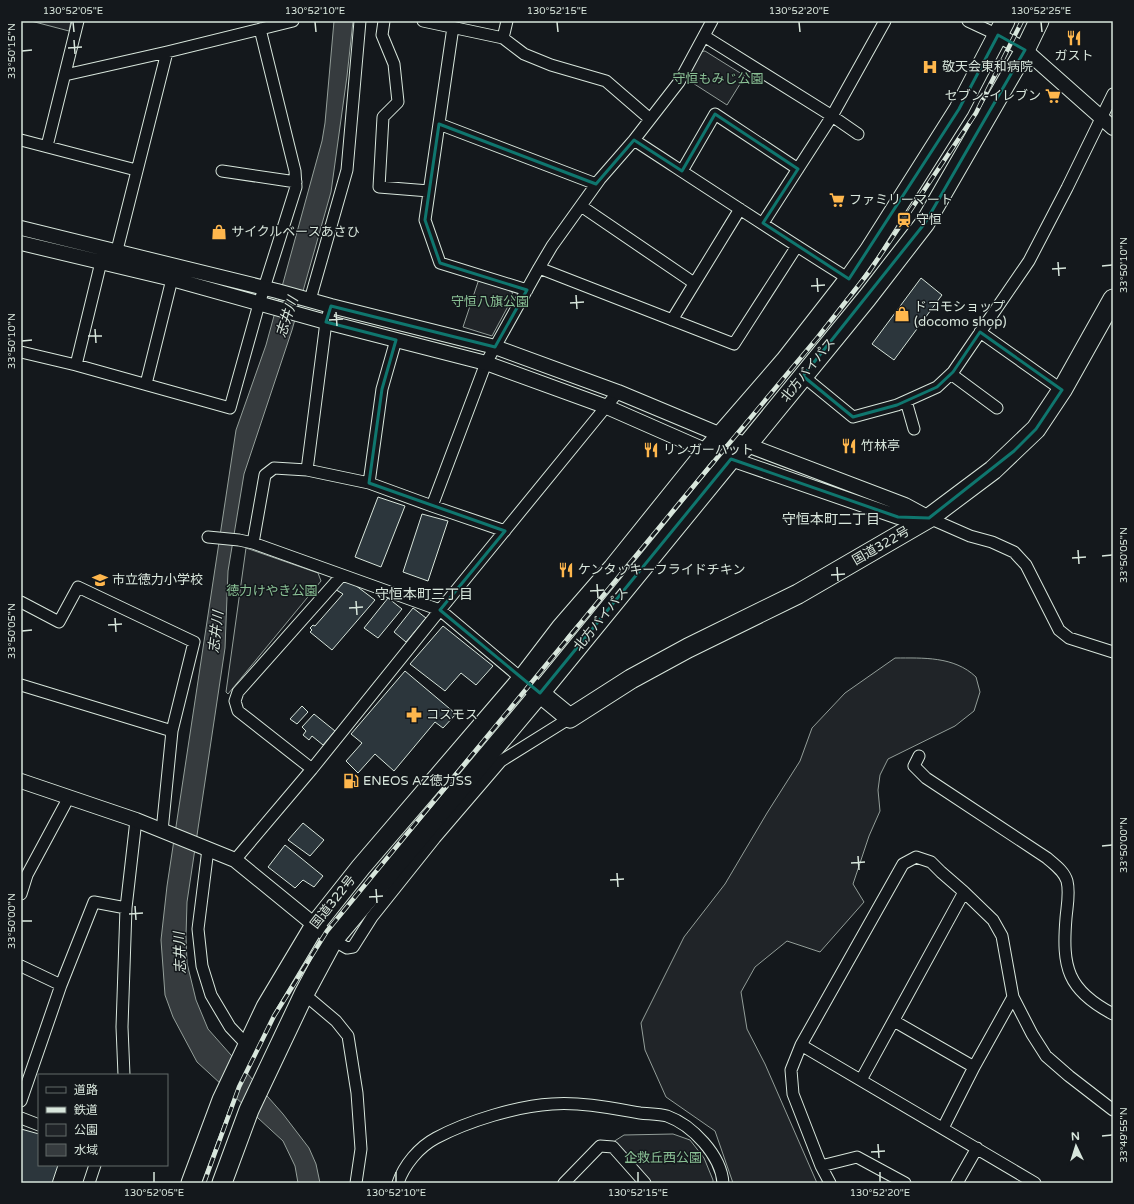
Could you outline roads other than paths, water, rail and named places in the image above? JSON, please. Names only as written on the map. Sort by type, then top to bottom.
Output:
[{"type":"highway","name":"北方バイパス","points":[[540,693],[731,459],[747,445],[867,298],[925,223],[1039,21]]},
{"type":"highway","name":"北方バイパス","points":[[522,678],[561,628],[707,451],[785,361],[849,279],[869,251],[955,115],[1001,28]]},
{"type":"highway","name":"国道322号","points":[[570,718],[631,680],[688,648],[798,594],[929,518],[993,470],[1036,429],[1062,390],[1113,299]]},
{"type":"highway","name":"国道322号","points":[[191,1183],[222,1100],[266,1007],[314,925],[361,867],[522,678]]},
{"type":"highway","points":[[522,678],[570,718]]},
{"type":"highway","name":"国道322号","points":[[222,1183],[248,1110],[304,994],[333,940],[540,693]]},
{"type":"street","points":[[47,146],[78,21]]},
{"type":"street","points":[[65,75],[293,21]]},
{"type":"street","points":[[308,299],[347,170],[360,21]]},
{"type":"street","points":[[384,21],[382,35],[394,64],[398,102],[383,117],[379,187],[429,191]]},
{"type":"street","points":[[423,21],[503,38],[524,54],[544,63],[606,81],[650,119]]},
{"type":"street","points":[[503,38],[507,21]]},
{"type":"street","points":[[432,506],[486,363],[539,268],[552,246],[596,184],[634,140],[679,82],[712,21]]},
{"type":"street","points":[[763,223],[832,116],[885,21]]},
{"type":"street","points":[[968,21],[1001,28],[1113,128]]},
{"type":"street","points":[[452,27],[424,220],[440,264],[527,290]]},
{"type":"street","points":[[21,352],[76,365],[230,408],[271,289],[296,187],[295,172],[260,29]]},
{"type":"street","points":[[704,36],[832,116],[858,134]]},
{"type":"street","points":[[76,365],[110,259],[136,170],[167,52]]},
{"type":"street","points":[[803,376],[853,417],[897,406],[937,387],[951,374],[1029,260],[1113,94]]},
{"type":"street","points":[[682,171],[715,114],[798,169]]},
{"type":"street","points":[[438,124],[596,184]]},
{"type":"street","points":[[21,140],[136,170]]},
{"type":"street","points":[[634,140],[849,279]]},
{"type":"street","points":[[222,171],[296,182]]},
{"type":"street","points":[[581,206],[694,283]]},
{"type":"street","points":[[672,320],[740,209]]},
{"type":"street","points":[[21,228],[172,279],[303,316],[486,363],[607,407],[707,451],[898,517],[929,518]]},
{"type":"street","points":[[21,243],[271,289],[331,306],[495,347],[618,392],[721,435],[905,505],[929,518],[970,536],[992,542],[1014,552],[1026,565],[1059,630],[1069,638],[1113,652]]},
{"type":"street","points":[[539,268],[734,344],[796,246]]},
{"type":"street","points":[[146,384],[172,279]]},
{"type":"street","points":[[307,470],[326,322],[331,306]]},
{"type":"street","points":[[980,332],[1062,390]]},
{"type":"street","points":[[369,483],[382,389],[396,340]]},
{"type":"street","points":[[951,374],[997,408]]},
{"type":"street","points":[[235,860],[312,769],[618,392]]},
{"type":"street","points":[[906,401],[914,429]]},
{"type":"street","points":[[253,543],[266,475],[274,468],[307,470],[369,483],[505,531]]},
{"type":"street","points":[[212,537],[253,543],[440,610],[522,678]]},
{"type":"street","points":[[312,769],[238,711],[235,701],[238,692],[342,575]]},
{"type":"street","points":[[21,602],[59,622],[78,587],[194,642],[172,731],[162,831]]},
{"type":"street","points":[[21,684],[172,731]]},
{"type":"street","points":[[21,781],[136,820],[235,860],[333,940],[347,948],[353,947],[372,918],[426,850],[501,761],[570,718]]},
{"type":"street","points":[[919,756],[914,766],[926,778],[1047,858],[1060,869],[1066,880],[1068,892],[1064,949],[1068,969],[1076,985],[1087,998],[1113,1014]]},
{"type":"street","points":[[21,894],[24,874],[69,797]]},
{"type":"street","points":[[124,1074],[122,1027],[126,908],[136,820]]},
{"type":"street","points":[[205,848],[198,929],[202,966],[211,995],[230,1027],[248,1046]]},
{"type":"street","points":[[830,1183],[821,1166],[793,1094],[791,1070],[801,1045],[903,864],[916,857],[931,862],[992,920],[1002,936],[1013,997],[1032,1034],[1046,1056],[1113,1110]]},
{"type":"street","points":[[861,1080],[964,892]]},
{"type":"street","points":[[21,1101],[61,985],[94,902],[126,908]]},
{"type":"street","points":[[21,966],[61,985]]},
{"type":"street","points":[[304,994],[336,1022],[348,1036],[357,1093],[361,1149],[356,1183]]},
{"type":"street","points":[[943,1128],[974,1067],[1013,997]]},
{"type":"street","points":[[894,1021],[974,1067]]},
{"type":"street","points":[[801,1045],[1035,1183]]},
{"type":"street","points":[[398,1183],[402,1172],[417,1153],[435,1138],[464,1126],[503,1113],[552,1104],[577,1104],[666,1116],[695,1133],[707,1146],[718,1166],[723,1183]]},
{"type":"street","points":[[21,1118],[38,1125]]},
{"type":"street","points":[[564,1183],[600,1146],[613,1147],[645,1183]]},
{"type":"street","points":[[956,1183],[977,1148]]},
{"type":"street","points":[[821,1166],[857,1157],[905,1183]]},
{"type":"street","points":[[89,1183],[95,1166]]},
{"type":"water","name":"志井川","points":[[334,21],[353,21],[331,192],[292,330],[244,474],[228,571],[225,648],[187,902],[187,963],[196,1000],[208,1029],[283,1114],[309,1148],[316,1164],[320,1183],[298,1183],[295,1166],[283,1141],[197,1062],[173,1017],[165,995],[161,940],[167,886],[236,430],[266,345],[322,141]]},
{"type":"railway","points":[[204,1183],[239,1087],[274,1016],[327,931],[818,337],[869,272],[976,113],[1022,21]]},
{"type":"place","name":"ガスト","points":[[1074,38]]},
{"type":"place","name":"敬天会東和病院","points":[[930,67]]},
{"type":"place","name":"セブン-イレブン","points":[[1053,96]]},
{"type":"place","name":"ファミリーマート","points":[[837,200]]},
{"type":"place","name":"守恒","points":[[904,220]]},
{"type":"place","name":"サイクルベースあさひ","points":[[219,232]]},
{"type":"place","name":"ドコモショップ (docomo shop)","points":[[902,314]]},
{"type":"place","name":"竹林亭","points":[[849,446]]},
{"type":"place","name":"リンガーハット","points":[[651,450]]},
{"type":"place","name":"ケンタッキーフライドチキン","points":[[566,570]]},
{"type":"place","name":"市立徳力小学校","points":[[100,580]]},
{"type":"place","name":"コスモス","points":[[414,715]]},
{"type":"place","name":"ENEOS AZ徳力SS","points":[[351,781]]},
{"type":"district","name":"守恒本町二丁目","points":[[831,519]]},
{"type":"district","name":"守恒本町三丁目","points":[[424,594]]},
{"type":"park label","name":"守恒もみじ公園","points":[[718,79]]},
{"type":"park label","name":"守恒八旗公園","points":[[490,302]]},
{"type":"park label","name":"徳力けやき公園","points":[[272,591]]},
{"type":"park label","name":"企救丘西公園","points":[[663,1158]]}]
